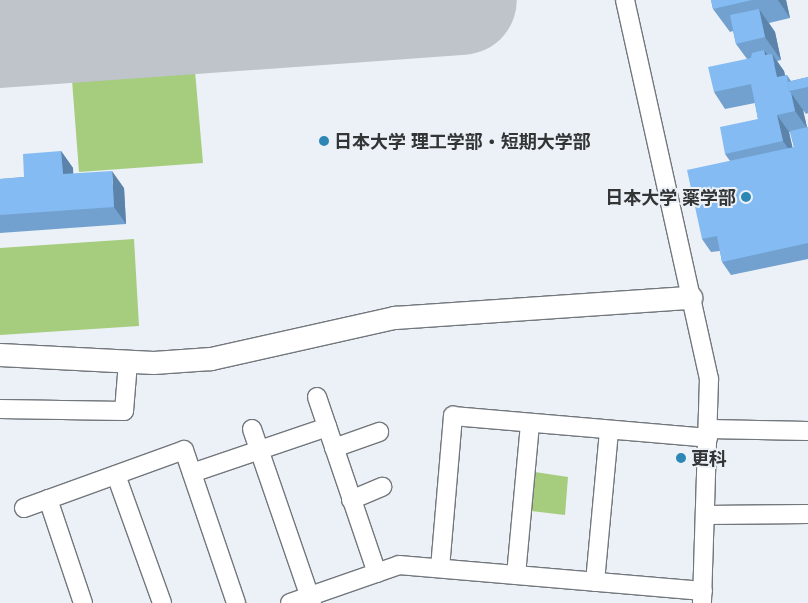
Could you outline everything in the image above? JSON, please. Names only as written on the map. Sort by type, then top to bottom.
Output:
[{"type":"street","points":[[290,603],[311,599],[399,565],[595,582],[702,597],[709,380],[624,0]]},
{"type":"street","points":[[0,355],[128,362],[211,360],[394,318],[690,298]]},
{"type":"street","points":[[0,409],[124,411],[128,362]]},
{"type":"street","points":[[317,396],[377,573]]},
{"type":"street","points":[[440,568],[453,416],[609,431],[708,434],[808,431]]},
{"type":"street","points":[[516,576],[530,424]]},
{"type":"street","points":[[192,473],[327,426]]},
{"type":"street","points":[[252,429],[311,599]]},
{"type":"street","points":[[595,582],[609,431]]},
{"type":"street","points":[[334,448],[380,432]]},
{"type":"street","points":[[24,508],[184,450],[236,603]]},
{"type":"street","points":[[116,475],[162,603]]},
{"type":"street","points":[[351,500],[382,487]]},
{"type":"street","points":[[48,499],[79,602]]},
{"type":"street","points":[[705,515],[808,514]]},
{"type":"green space","points":[[195,71],[203,163],[79,172],[72,80]]},
{"type":"green space","points":[[134,239],[139,326],[0,335],[0,248]]},
{"type":"green space","points":[[535,472],[568,477],[565,515],[531,511]]},
{"type":"building","points":[[711,0],[752,0],[713,9]]},
{"type":"building","points":[[759,9],[765,37],[736,44],[730,15]]},
{"type":"building","points":[[764,50],[765,55],[772,54],[777,77],[787,75],[789,91],[795,111],[777,115],[783,141],[725,154],[720,127],[758,119],[751,84],[714,92],[708,67],[751,58],[752,53]]},
{"type":"building","points":[[808,77],[808,87],[789,91],[788,82]]},
{"type":"building","points":[[808,127],[808,243],[722,262],[717,236],[702,239],[687,170],[794,147],[790,131]]},
{"type":"building","points":[[61,151],[63,174],[112,171],[114,207],[0,215],[0,179],[24,177],[23,154]]},
{"type":"runway","points":[[0,33],[462,0]]},
{"type":"place","name":"日本大学 理工学部・短期大学部","points":[[324,141]]},
{"type":"place","name":"日本大学 薬学部","points":[[746,197]]},
{"type":"place","name":"更科","points":[[681,458]]}]
